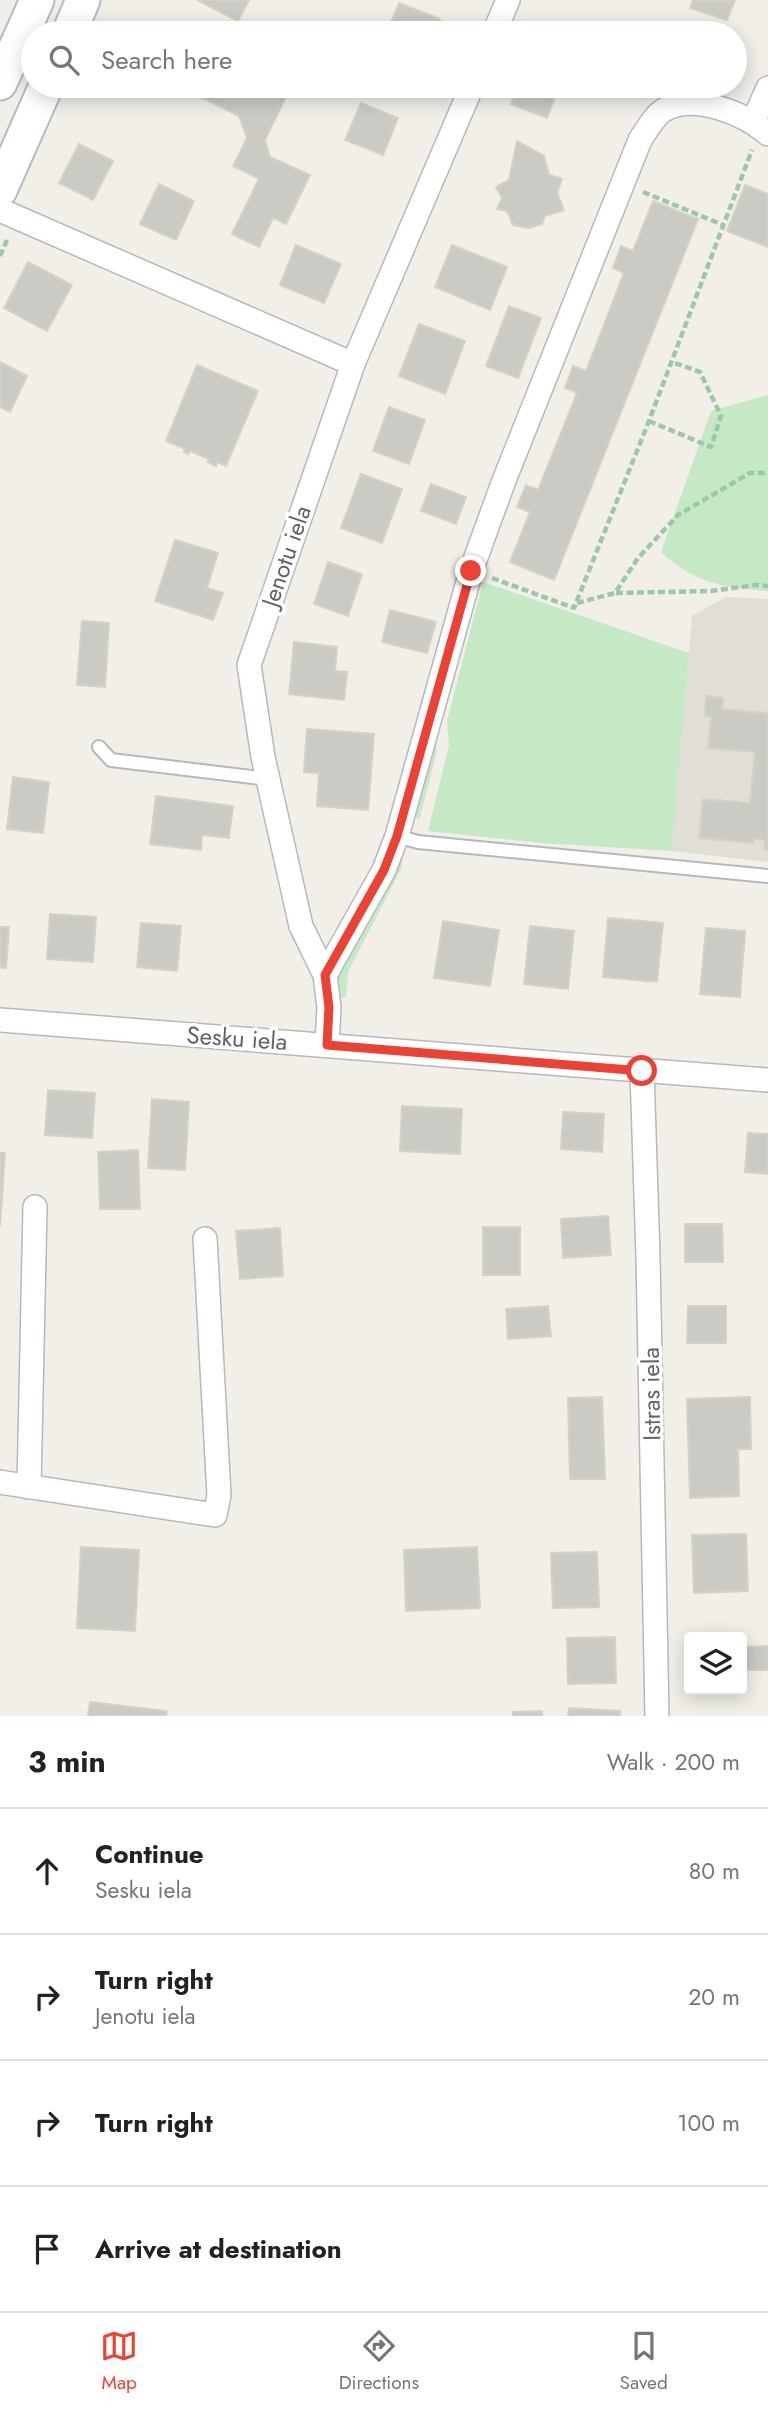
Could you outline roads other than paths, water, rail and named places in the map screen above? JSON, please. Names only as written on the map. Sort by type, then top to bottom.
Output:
[{"type":"main road","points":[[28,21],[37,0]]},
{"type":"main road","points":[[74,21],[83,0]]},
{"type":"main road","points":[[0,83],[21,36]]},
{"type":"main road","points":[[0,190],[41,98]]},
{"type":"street","points":[[499,21],[508,0]]},
{"type":"street","points":[[325,975],[384,870],[397,836],[471,571],[640,140],[664,110],[693,102],[724,110],[761,128],[768,88]]},
{"type":"street","name":"Jenotu iela","points":[[327,1045],[329,1007],[325,975],[301,926],[268,779],[249,665],[353,364],[467,98]]},
{"type":"street","points":[[0,210],[353,364]]},
{"type":"street","name":"Sesku iela","points":[[0,1020],[768,1080]]},
{"type":"street","name":"Istras iela","points":[[642,1071],[657,1716]]},
{"type":"street","points":[[29,1487],[35,1207]]},
{"type":"street","points":[[0,1482],[215,1515],[219,1495],[205,1239]]},
{"type":"lane","points":[[99,747],[111,760],[268,779]]},
{"type":"lane","points":[[397,836],[418,842],[768,876]]}]
